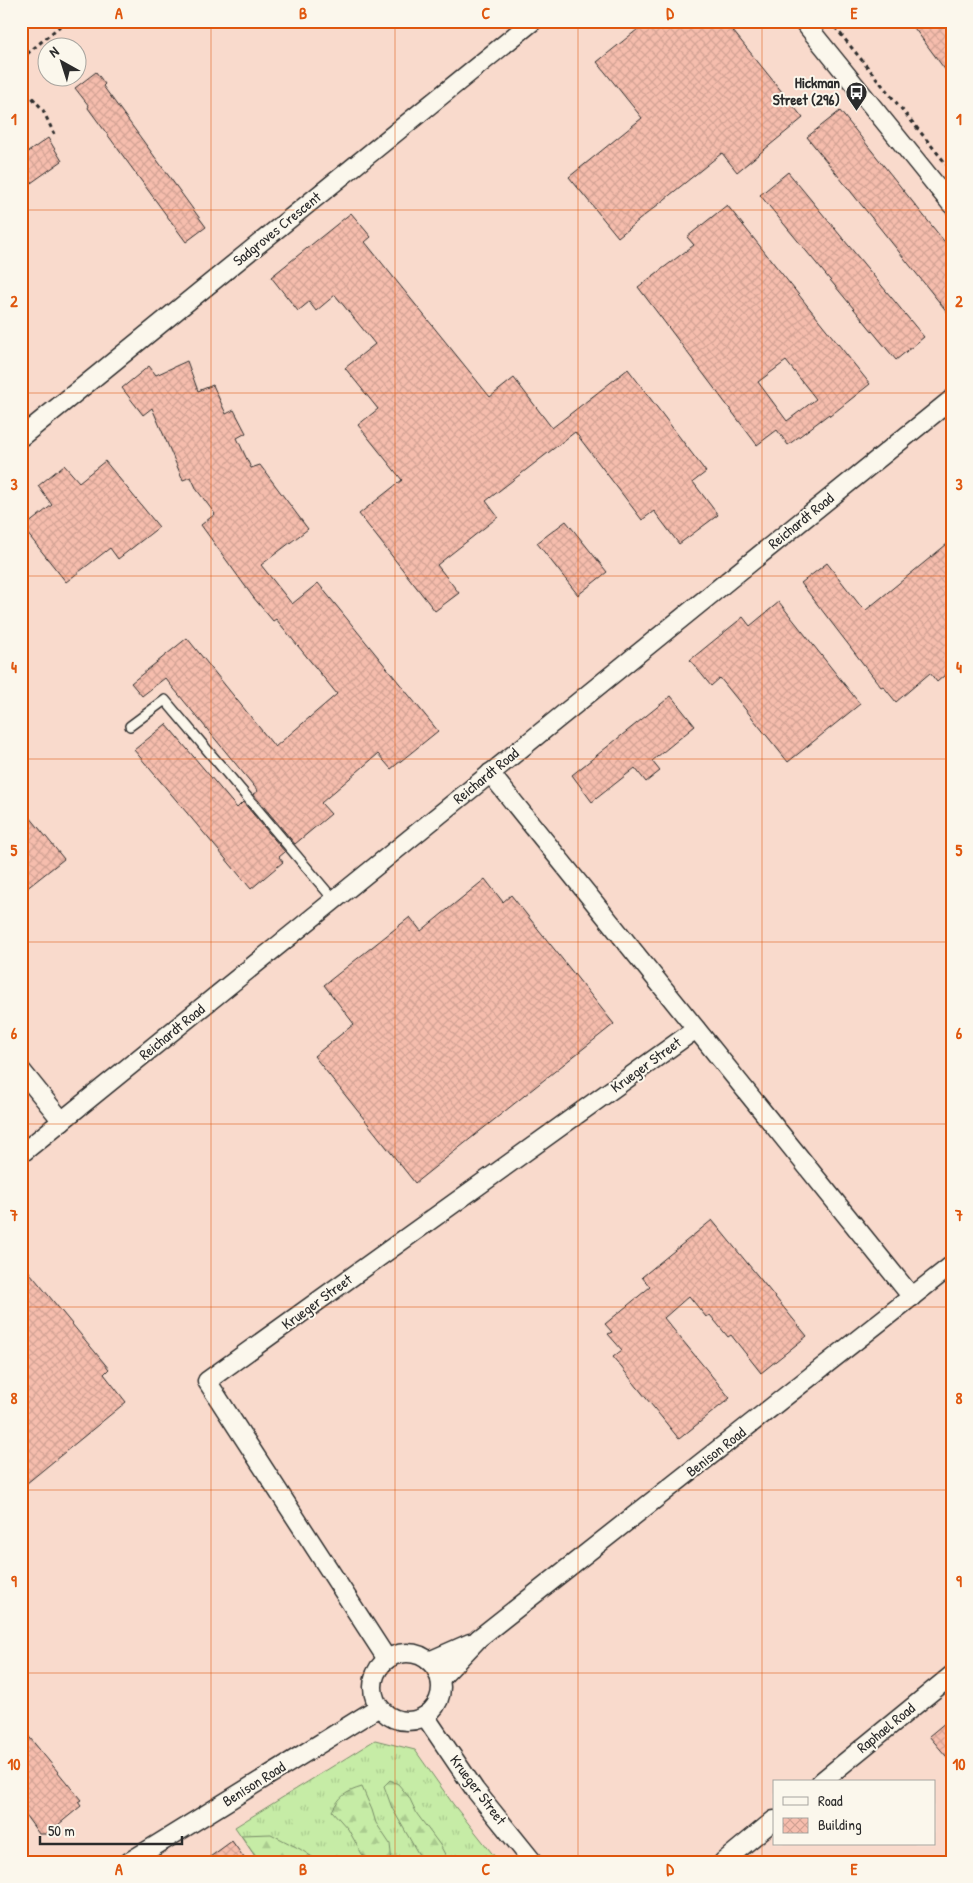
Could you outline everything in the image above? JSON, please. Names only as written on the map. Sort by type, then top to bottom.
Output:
[{"type":"street","name":"Sadgroves Crescent","points":[[21,437],[533,21]]},
{"type":"street","points":[[803,21],[952,205]]},
{"type":"street","name":"Reichardt Road","points":[[21,1154],[952,399]]},
{"type":"street","points":[[490,773],[912,1297]]},
{"type":"street","name":"Krueger Street","points":[[387,1659],[207,1381],[696,1029]]},
{"type":"street","points":[[21,1070],[62,1121]]},
{"type":"street","name":"Benison Road","points":[[440,1679],[480,1638],[952,1265]]},
{"type":"street","name":"Benison Road","points":[[429,1661],[480,1638]]},
{"type":"street","points":[[397,1654],[419,1655],[436,1668],[441,1690],[433,1709],[425,1716],[415,1720],[395,1720],[378,1707],[372,1687],[374,1676],[387,1659],[397,1654]]},
{"type":"street","name":"Raphael Road","points":[[823,1780],[952,1675]]},
{"type":"street","name":"Benison Road","points":[[137,1860],[378,1707]]},
{"type":"street","name":"Krueger Street","points":[[425,1716],[475,1790],[533,1862]]},
{"type":"street","points":[[723,1862],[773,1821]]},
{"type":"lane","points":[[130,726],[164,700],[334,900]]},
{"type":"path","points":[[21,60],[66,21]]},
{"type":"path","points":[[830,21],[952,170]]},
{"type":"path","points":[[21,87],[43,110],[54,134]]},
{"type":"shaded area","points":[[21,21],[952,21],[952,1862],[21,1862]]},
{"type":"green space","points":[[375,1740],[415,1750],[453,1804],[499,1862],[259,1862],[235,1827]]},
{"type":"green space","points":[[390,1780],[398,1784],[409,1797],[417,1814],[440,1845],[449,1862],[423,1862],[392,1808],[384,1786]]},
{"type":"green space","points":[[362,1787],[376,1823],[390,1844],[392,1862],[371,1862],[362,1854],[348,1829],[332,1811],[344,1795]]},
{"type":"green space","points":[[271,1834],[320,1862],[259,1862],[241,1835]]},
{"type":"building","points":[[648,21],[725,21],[803,118],[737,172],[722,153],[618,237],[569,177],[642,118],[597,62]]},
{"type":"building","points":[[909,21],[952,21],[952,79]]},
{"type":"building","points":[[96,72],[105,84],[103,86],[206,227],[186,242],[75,88],[88,88],[88,78]]},
{"type":"building","points":[[840,111],[952,251],[952,318],[807,137]]},
{"type":"building","points":[[48,138],[62,161],[21,190],[21,157]]},
{"type":"building","points":[[788,172],[924,337],[896,360],[760,195]]},
{"type":"building","points":[[727,205],[870,384],[830,416],[829,414],[788,445],[777,430],[757,445],[638,287],[694,245],[687,237]],"holes":[[[786,361],[816,399],[787,421],[758,382]]]},
{"type":"building","points":[[351,213],[371,237],[365,242],[490,397],[514,378],[552,428],[628,369],[706,472],[693,482],[718,515],[679,544],[654,511],[642,520],[575,432],[486,501],[498,517],[437,565],[459,593],[435,611],[359,514],[402,480],[358,425],[378,409],[345,368],[375,344],[335,295],[316,311],[309,302],[298,311],[271,277]]},
{"type":"building","points":[[187,361],[198,391],[213,385],[226,414],[234,410],[246,433],[237,438],[251,468],[260,465],[308,529],[261,565],[292,604],[318,583],[438,731],[391,769],[378,754],[321,803],[331,814],[295,844],[253,794],[258,791],[165,678],[142,696],[131,683],[187,638],[275,747],[337,694],[276,619],[273,621],[253,597],[201,525],[215,514],[197,490],[191,477],[183,480],[152,408],[143,415],[122,388],[149,366],[156,375]]},
{"type":"building","points":[[105,461],[159,527],[118,559],[110,548],[66,582],[23,528],[52,505],[38,486],[64,465],[79,482]]},
{"type":"building","points":[[566,521],[607,572],[578,595],[537,543]]},
{"type":"building","points":[[952,540],[952,669],[937,682],[930,673],[896,702],[883,686],[881,687],[801,583],[827,563],[862,608],[866,610]]},
{"type":"building","points":[[779,602],[860,704],[788,762],[720,678],[711,686],[690,660],[743,617],[750,626]]},
{"type":"building","points":[[671,696],[695,726],[652,761],[660,771],[646,782],[635,768],[592,802],[572,775]]},
{"type":"building","points":[[166,724],[237,808],[243,802],[285,852],[279,857],[283,862],[251,889],[134,750]]},
{"type":"building","points":[[21,806],[64,859],[21,893]]},
{"type":"building","points":[[485,879],[503,902],[511,895],[614,1024],[415,1183],[314,1056],[354,1024],[324,985],[410,917],[421,931]]},
{"type":"building","points":[[712,1220],[807,1336],[761,1373],[731,1335],[728,1337],[710,1315],[706,1317],[689,1296],[664,1318],[730,1398],[679,1439],[613,1357],[622,1350],[608,1334],[612,1332],[605,1324],[650,1287],[642,1277]]},
{"type":"building","points":[[21,1262],[109,1369],[104,1374],[126,1402],[21,1488]]},
{"type":"building","points":[[952,1717],[952,1763],[929,1736]]},
{"type":"building","points":[[21,1727],[81,1800],[78,1802],[81,1806],[47,1834],[39,1834],[21,1809]]},
{"type":"building","points":[[232,1841],[247,1862],[203,1862]]},
{"type":"place","name":"Hickman Street (296)","points":[[856,111]]}]
